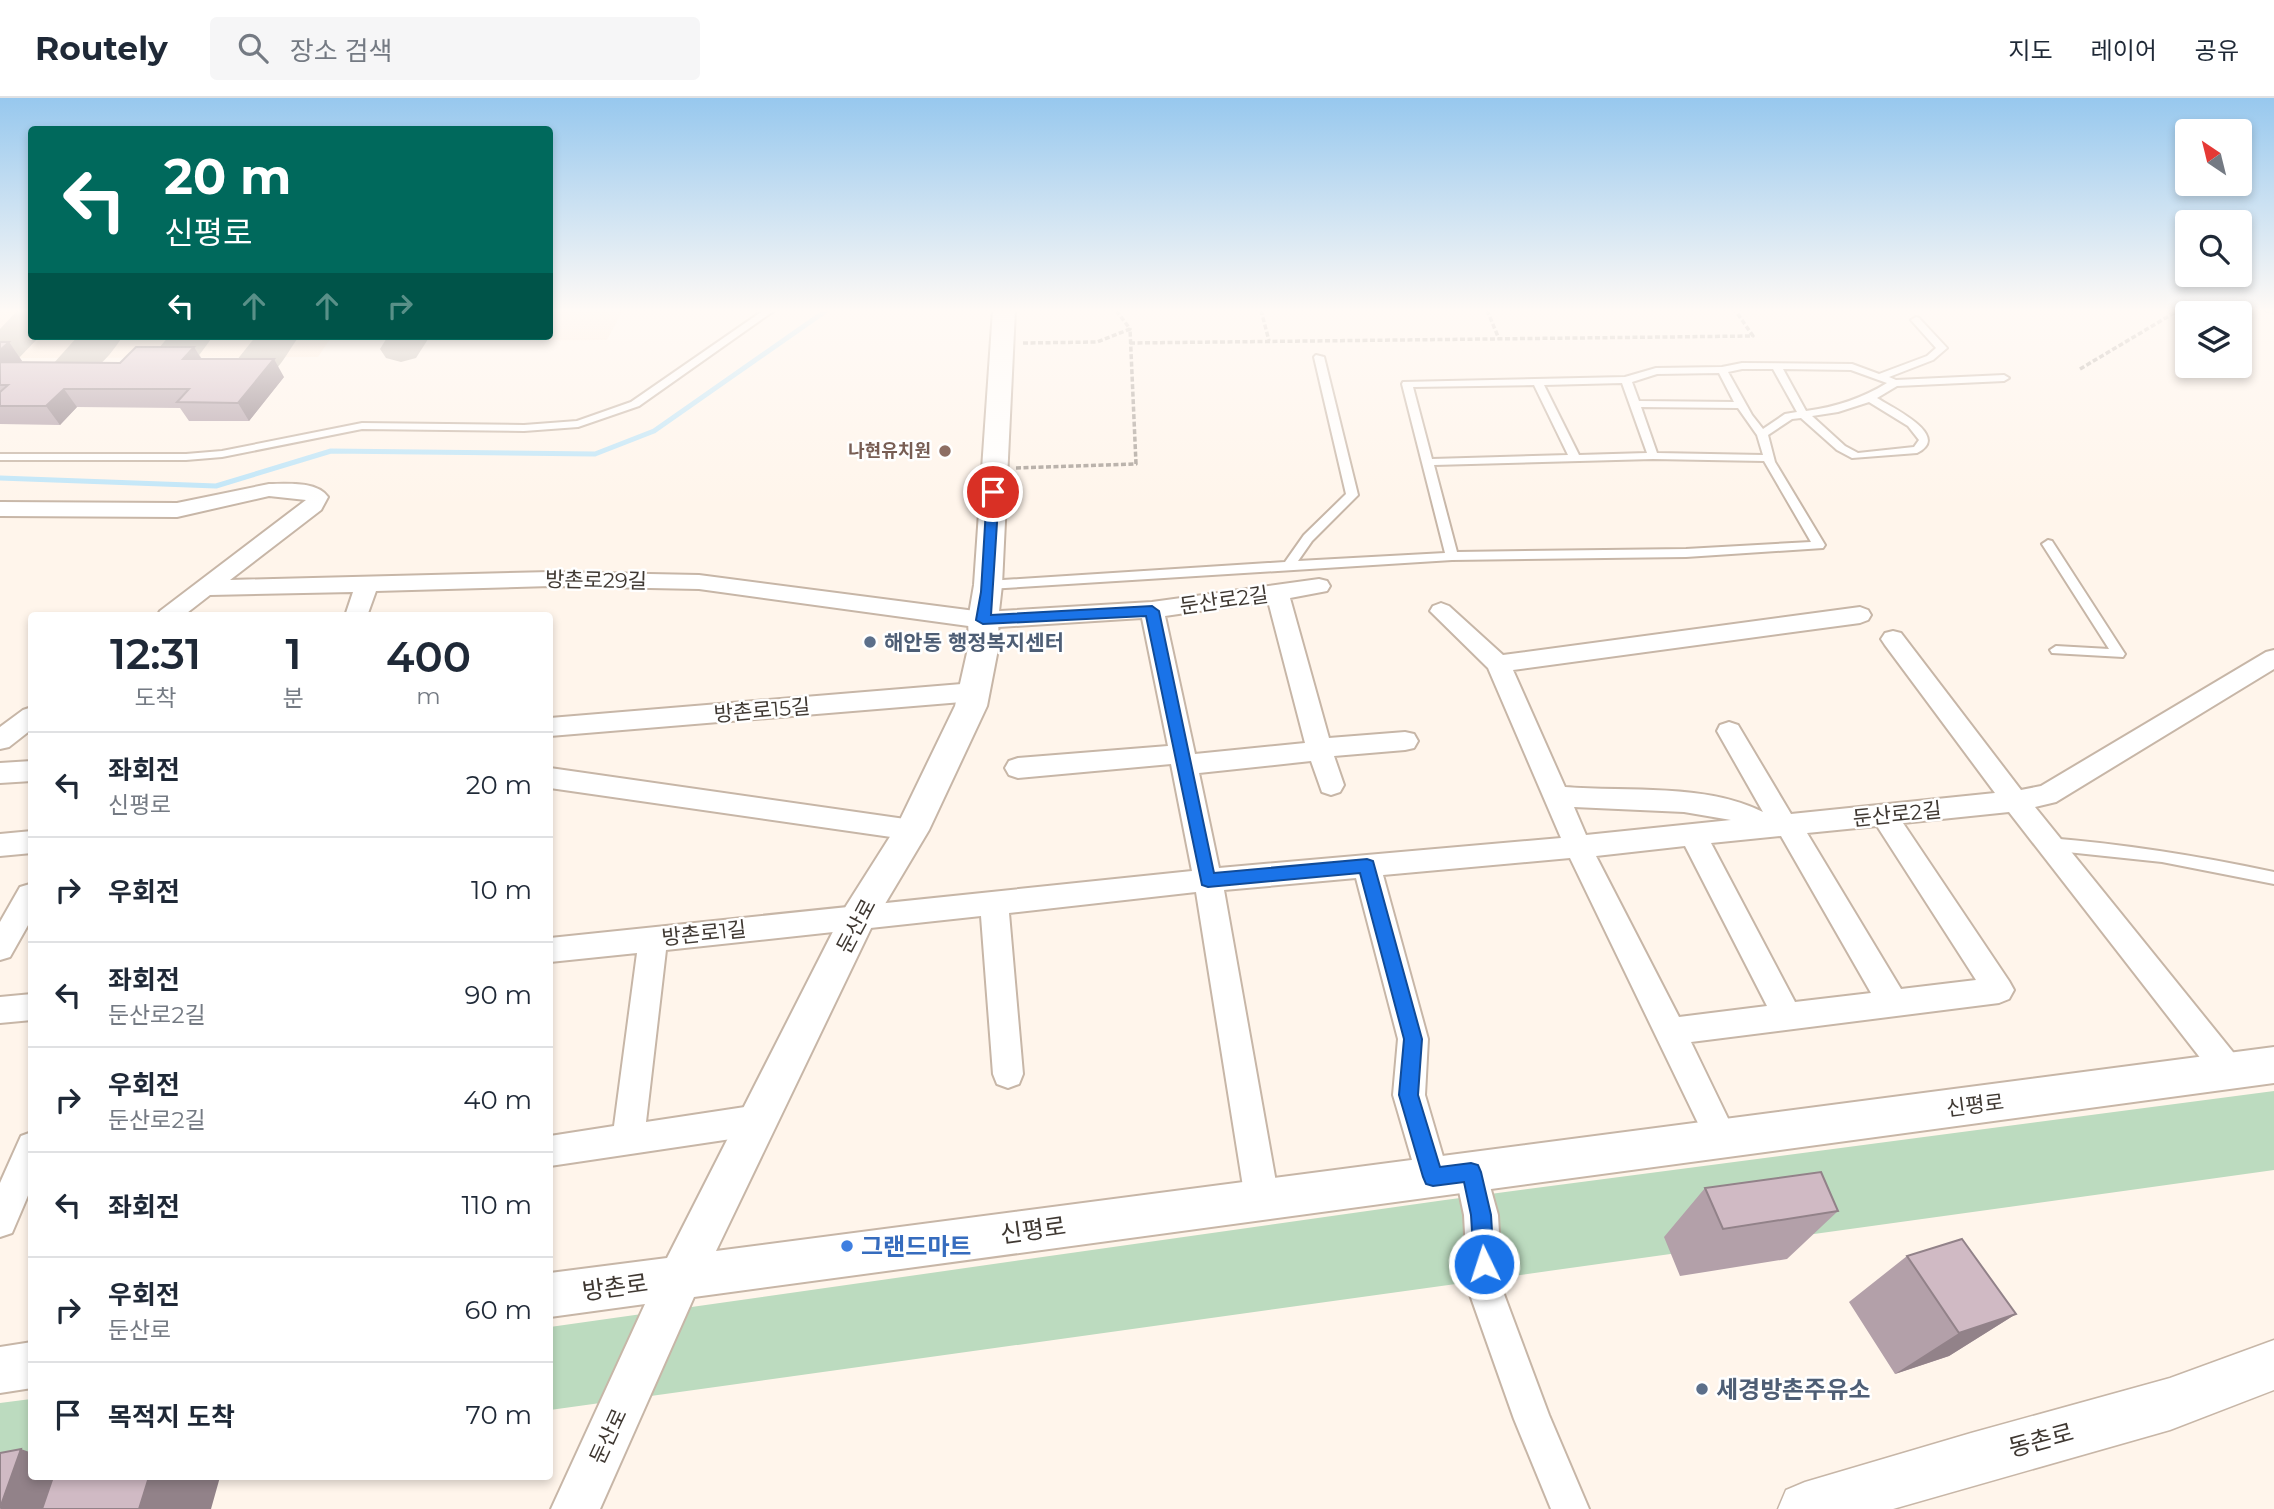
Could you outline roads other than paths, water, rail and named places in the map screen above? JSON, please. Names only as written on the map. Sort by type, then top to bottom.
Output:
[{"type":"main road","name":"동촌로","points":[[1805,1509],[1971,1459],[2170,1404],[2274,1365]]},
{"type":"street","name":"둔산로","points":[[575,1509],[680,1278],[859,916],[912,830],[971,706],[984,644],[1000,376]]},
{"type":"street","points":[[0,509],[177,510],[269,490],[302,491],[318,497],[314,505],[173,612]]},
{"type":"street","name":"방촌로29길","points":[[207,587],[551,579],[699,582],[1152,611]]},
{"type":"street","points":[[357,612],[367,583]]},
{"type":"street","name":"둔산로2길","points":[[1262,1199],[1227,1008],[1208,880],[1152,611],[1319,586]]},
{"type":"street","points":[[1277,593],[1331,786]]},
{"type":"street","points":[[1441,611],[1498,664],[1578,847],[1721,1137]]},
{"type":"street","points":[[1498,664],[1860,615]]},
{"type":"street","points":[[1893,639],[2048,844],[2230,1072]]},
{"type":"street","name":"둔산로2길","points":[[859,916],[1208,880],[1578,847],[2015,801],[2048,795],[2274,657]]},
{"type":"street","name":"방촌로15길","points":[[553,727],[974,692]]},
{"type":"street","points":[[2,737],[28,719]]},
{"type":"street","points":[[1729,731],[1779,826],[1893,1003]]},
{"type":"street","points":[[1018,768],[1183,760],[1405,741]]},
{"type":"street","points":[[0,773],[28,771]]},
{"type":"street","points":[[553,778],[912,830]]},
{"type":"street","points":[[1555,796],[1633,801],[1684,800],[1746,813],[1779,826]]},
{"type":"street","points":[[1671,1031],[1999,990],[1884,815]]},
{"type":"street","points":[[1693,835],[1787,1016]]},
{"type":"street","points":[[0,845],[28,842]]},
{"type":"street","points":[[1367,866],[1384,939],[1413,1039],[1409,1095],[1452,1174],[1481,1215],[1485,1289],[1532,1419],[1570,1509]]},
{"type":"street","points":[[0,948],[28,899]]},
{"type":"street","points":[[994,902],[1008,1074]]},
{"type":"street","name":"방촌로1길","points":[[553,950],[859,916]]},
{"type":"street","points":[[628,1139],[653,939]]},
{"type":"street","points":[[0,1010],[28,1007]]},
{"type":"street","name":"신평로","points":[[680,1278],[2274,1065]]},
{"type":"street","points":[[553,1150],[758,1121]]},
{"type":"street","points":[[0,1222],[8,1187],[28,1154]]},
{"type":"street","name":"방촌로","points":[[553,1296],[680,1278]]},
{"type":"street","points":[[0,1370],[28,1366]]},
{"type":"lane","points":[[0,457],[186,457],[222,454],[362,426],[524,428],[578,424],[635,404],[675,376]]},
{"type":"lane","points":[[1289,565],[1308,538],[1352,495],[1324,376]]},
{"type":"lane","points":[[1452,556],[1407,384],[1626,380],[1640,376]]},
{"type":"lane","points":[[985,602],[1289,565],[1452,556],[1686,553],[1819,545],[1768,458],[1762,434],[1741,405],[1725,376]]},
{"type":"lane","points":[[1782,376],[1803,414],[1841,448],[1856,456],[1917,450],[1924,440],[1912,424],[1870,398]]},
{"type":"lane","points":[[1877,376],[1895,383],[2004,378]]},
{"type":"lane","points":[[1626,380],[1653,456]]},
{"type":"lane","points":[[1538,382],[1575,458]]},
{"type":"lane","points":[[1762,434],[1789,416],[1834,410],[1870,398],[1895,383]]},
{"type":"lane","points":[[1634,404],[1741,405]]},
{"type":"lane","points":[[1427,462],[1653,456],[1768,458]]},
{"type":"lane","points":[[2048,544],[2119,654],[2056,650]]},
{"type":"lane","points":[[2048,844],[2112,848],[2194,860],[2274,878]]},
{"type":"waterway","points":[[0,478],[216,486],[331,451],[595,454],[654,431],[733,376]]},
{"type":"place","name":"나현유치원","points":[[945,451]]},
{"type":"place","name":"해안동 행정복지센터","points":[[870,642]]},
{"type":"place","name":"그랜드마트","points":[[847,1246]]},
{"type":"place","name":"세경방촌주유소","points":[[1702,1389]]}]
